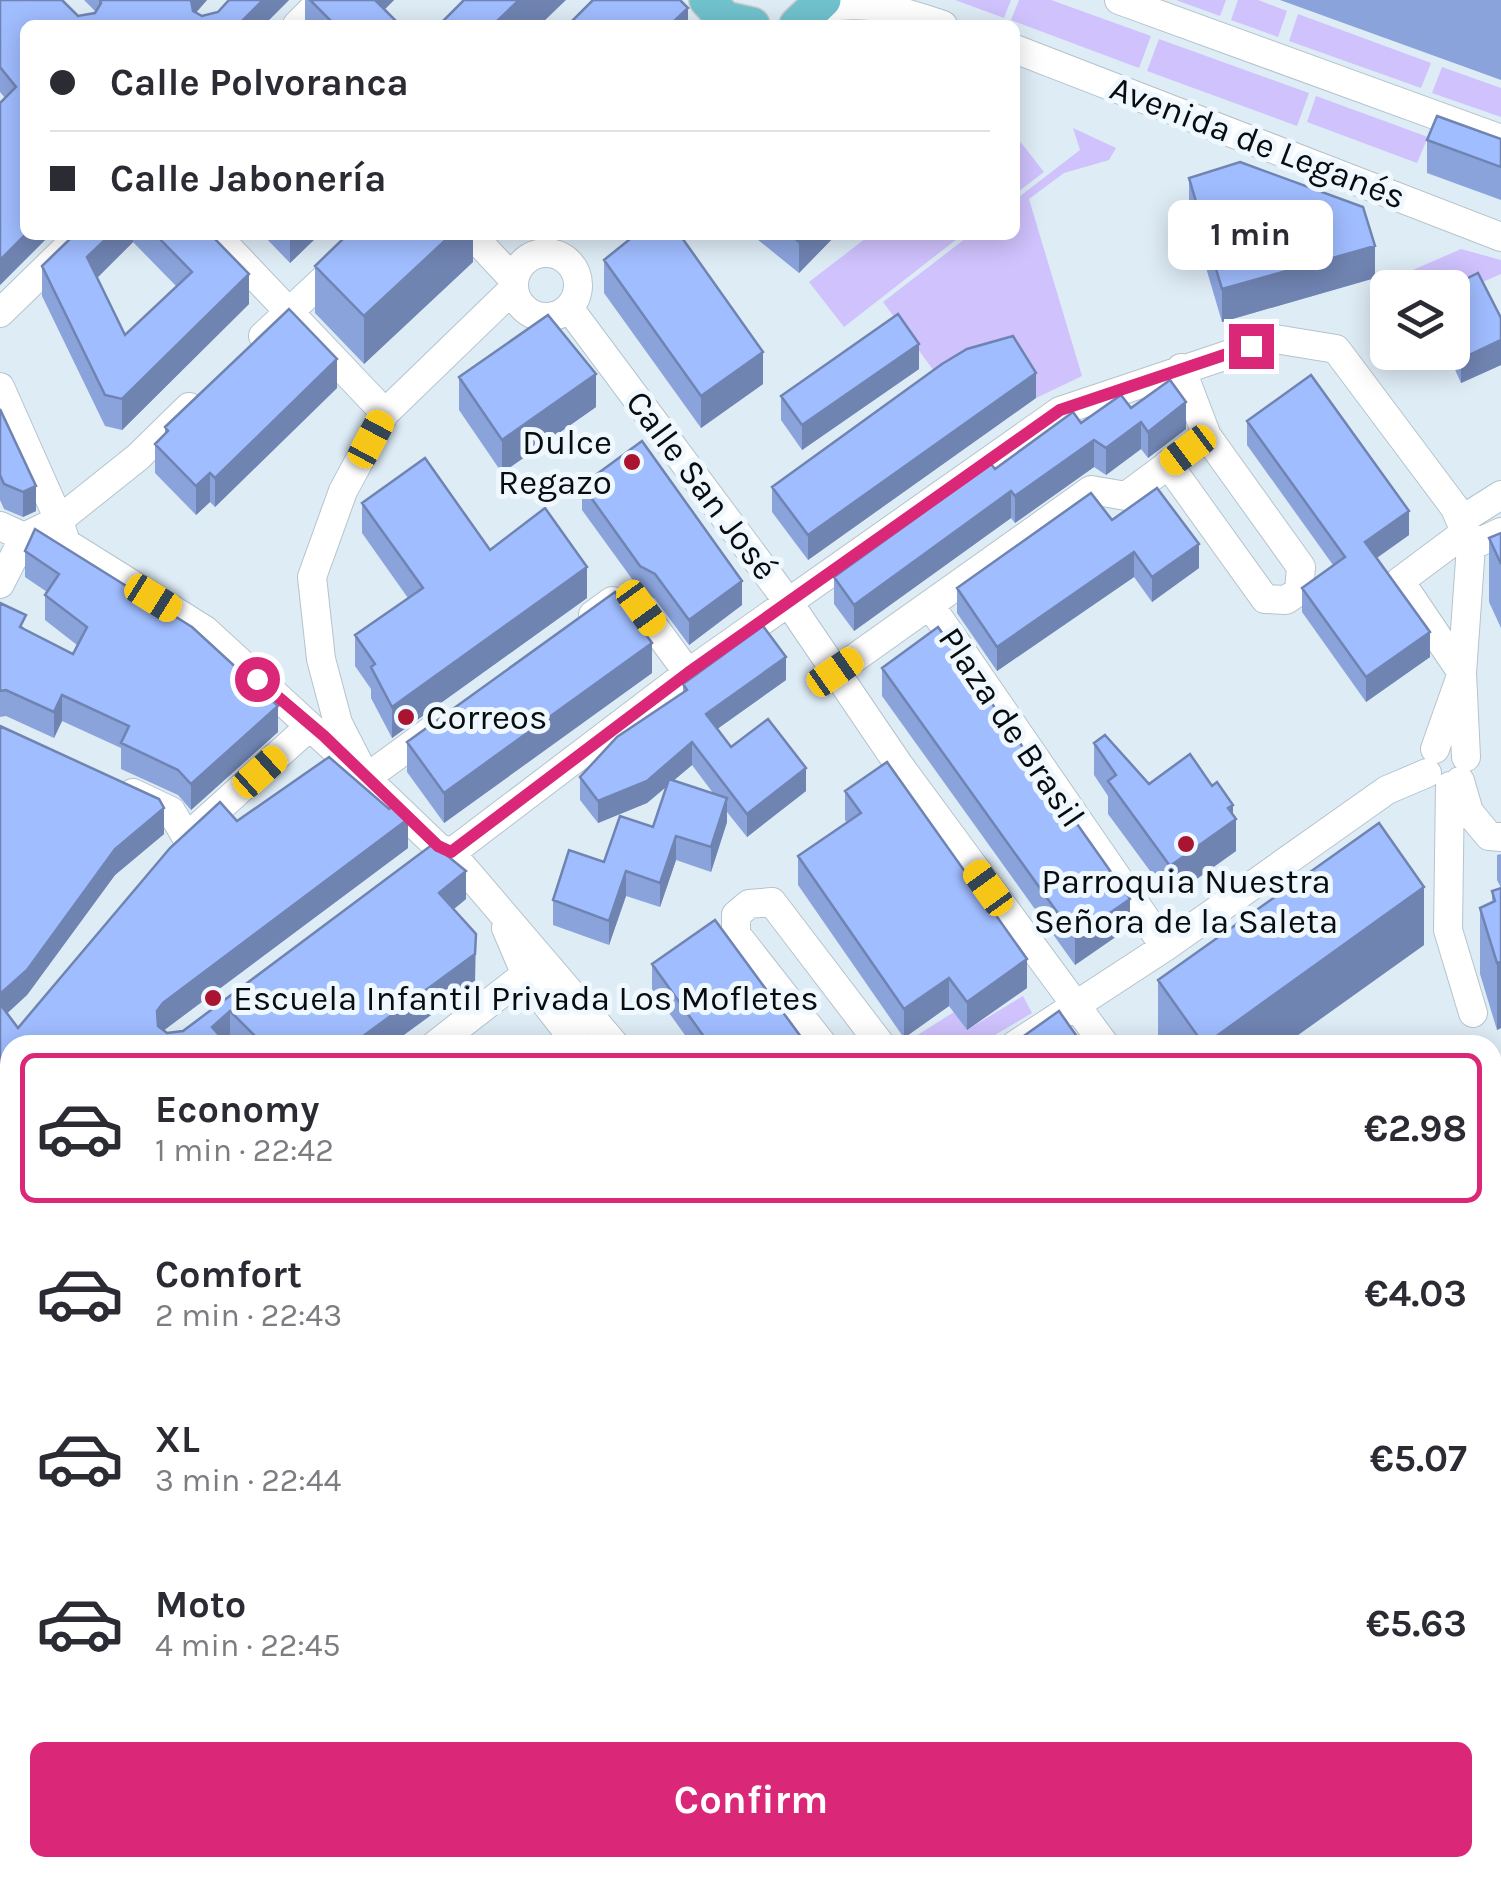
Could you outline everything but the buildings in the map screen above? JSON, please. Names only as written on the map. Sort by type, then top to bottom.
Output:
[{"type":"street","points":[[302,20],[322,0]]},
{"type":"street","points":[[813,11],[845,0],[874,0],[929,20]]},
{"type":"street","points":[[1119,0],[1501,139]]},
{"type":"street","name":"Avenida de Leganés","points":[[1020,51],[1501,237]]},
{"type":"street","points":[[0,313],[75,240]]},
{"type":"street","points":[[221,240],[385,412]]},
{"type":"street","points":[[248,351],[367,240]]},
{"type":"street","points":[[324,725],[312,577],[343,491],[385,412],[513,284],[529,258],[564,244],[578,280],[570,308],[549,318],[538,317],[520,304],[513,284],[476,240]]},
{"type":"street","name":"Calle San José","points":[[570,308],[789,603],[1096,1035]]},
{"type":"street","points":[[437,852],[1060,410],[1275,339],[1336,349],[1401,429],[1464,526],[1462,673],[1448,769],[1448,930],[1473,1013]]},
{"type":"street","points":[[1168,464],[1264,599],[1286,600],[1299,591],[1301,567],[1207,436],[1181,368]]},
{"type":"street","points":[[0,387],[66,543],[205,630],[324,725],[366,778],[437,852],[497,905],[572,1035]]},
{"type":"street","points":[[0,584],[12,532],[59,520],[138,457],[207,390]]},
{"type":"street","points":[[835,672],[1090,490],[1126,496],[1207,436]]},
{"type":"street","points":[[1462,673],[1400,581],[1501,495]]},
{"type":"street","points":[[1464,526],[1501,532]]},
{"type":"street","points":[[566,634],[612,601],[641,608],[688,673]]},
{"type":"street","name":"Plaza de Brasil","points":[[930,606],[1165,947]]},
{"type":"street","points":[[366,778],[458,712]]},
{"type":"street","points":[[103,779],[172,811],[179,844],[324,725]]},
{"type":"street","points":[[1031,1035],[1165,947],[1387,790],[1448,769]]},
{"type":"street","points":[[1448,769],[1469,812],[1489,836],[1501,837]]},
{"type":"street","points":[[815,1035],[736,934],[736,915],[749,904],[772,902],[873,1035]]},
{"type":"street","points":[[448,1035],[535,967]]},
{"type":"street","points":[[535,967],[604,1035]]},
{"type":"shaded area","points":[[955,0],[1011,0],[1004,18]]},
{"type":"shaded area","points":[[1019,0],[1051,0],[1151,36],[1139,68],[1020,23],[1020,20],[1011,20]]},
{"type":"shaded area","points":[[1176,0],[1226,0],[1220,16]]},
{"type":"shaded area","points":[[1238,0],[1258,0],[1287,11],[1278,37],[1231,20]]},
{"type":"shaded area","points":[[1298,14],[1431,63],[1421,88],[1289,41]]},
{"type":"shaded area","points":[[1159,39],[1309,93],[1297,126],[1147,71]]},
{"type":"shaded area","points":[[1442,67],[1501,88],[1501,117],[1432,93]]},
{"type":"shaded area","points":[[1316,96],[1428,137],[1417,163],[1307,122]]},
{"type":"shaded area","points":[[1073,128],[1116,148],[1109,160],[1064,173],[1029,199],[1082,376],[1036,398],[1013,361],[940,379],[883,302],[964,240],[1020,240],[1020,196],[1080,150]]},
{"type":"shaded area","points":[[1020,141],[1044,172],[1020,190]]},
{"type":"shaded area","points":[[864,240],[956,240],[844,327],[809,282]]},
{"type":"shaded area","points":[[1461,249],[1501,260],[1501,274],[1470,288],[1470,270],[1413,270]]},
{"type":"shaded area","points":[[1023,996],[1032,1013],[995,1035],[918,1035],[954,1012],[967,1030]]},
{"type":"place","name":"Dulce Regazo","points":[[632,462]]},
{"type":"place","name":"Correos","points":[[406,717]]},
{"type":"place","name":"Parroquia Nuestra Señora de la Saleta","points":[[1186,844]]},
{"type":"place","name":"Escuela Infantil Privada Los Mofletes","points":[[213,998]]},
{"type":"route","points":[[257,679],[324,736],[438,846],[451,852],[688,673],[1060,410],[1251,346]]}]
